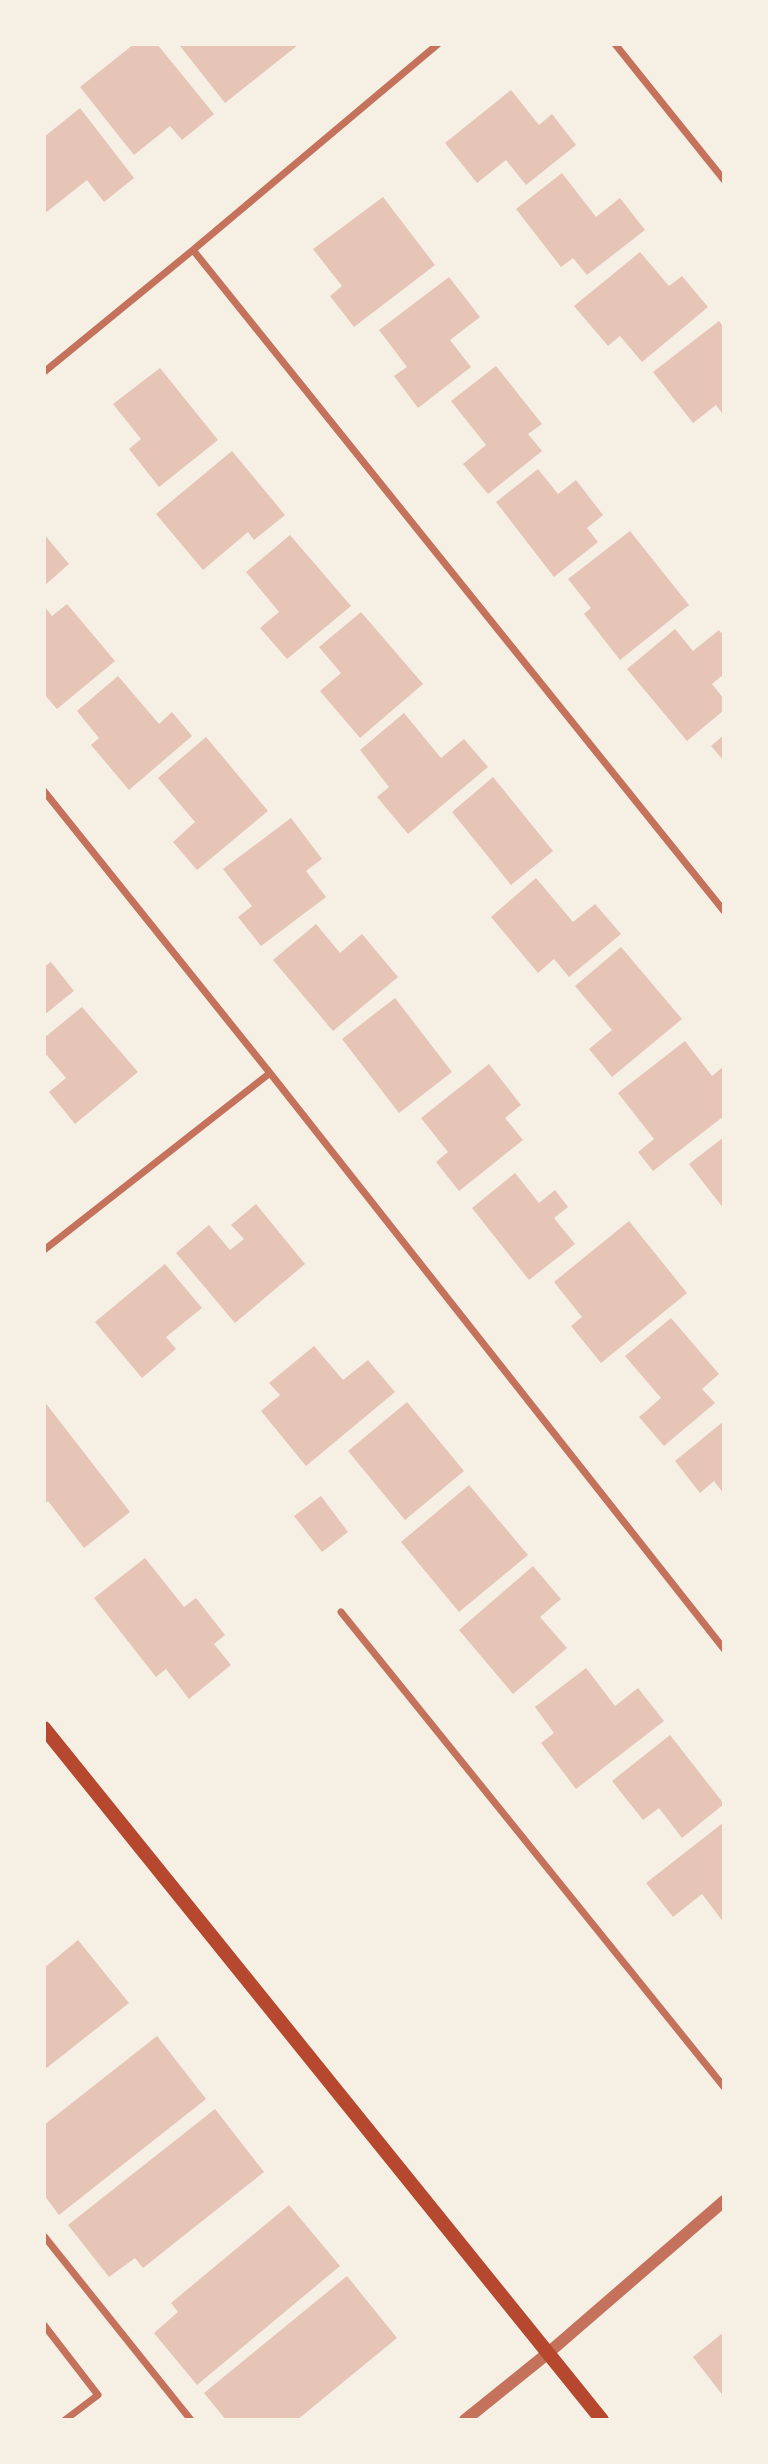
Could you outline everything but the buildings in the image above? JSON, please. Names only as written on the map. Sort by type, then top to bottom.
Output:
[{"type":"main road","points":[[44,1728],[602,2420]]},
{"type":"street","points":[[44,372],[438,44]]},
{"type":"street","points":[[615,44],[724,180]]},
{"type":"street","points":[[193,250],[724,911]]},
{"type":"street","points":[[44,792],[270,1073],[724,1649]]},
{"type":"street","points":[[44,1250],[270,1073]]},
{"type":"street","points":[[341,1612],[724,2087]]},
{"type":"street","points":[[465,2420],[547,2354],[724,2201]]},
{"type":"street","points":[[44,2236],[191,2420]]},
{"type":"street","points":[[44,2325],[98,2395],[65,2420]]}]
